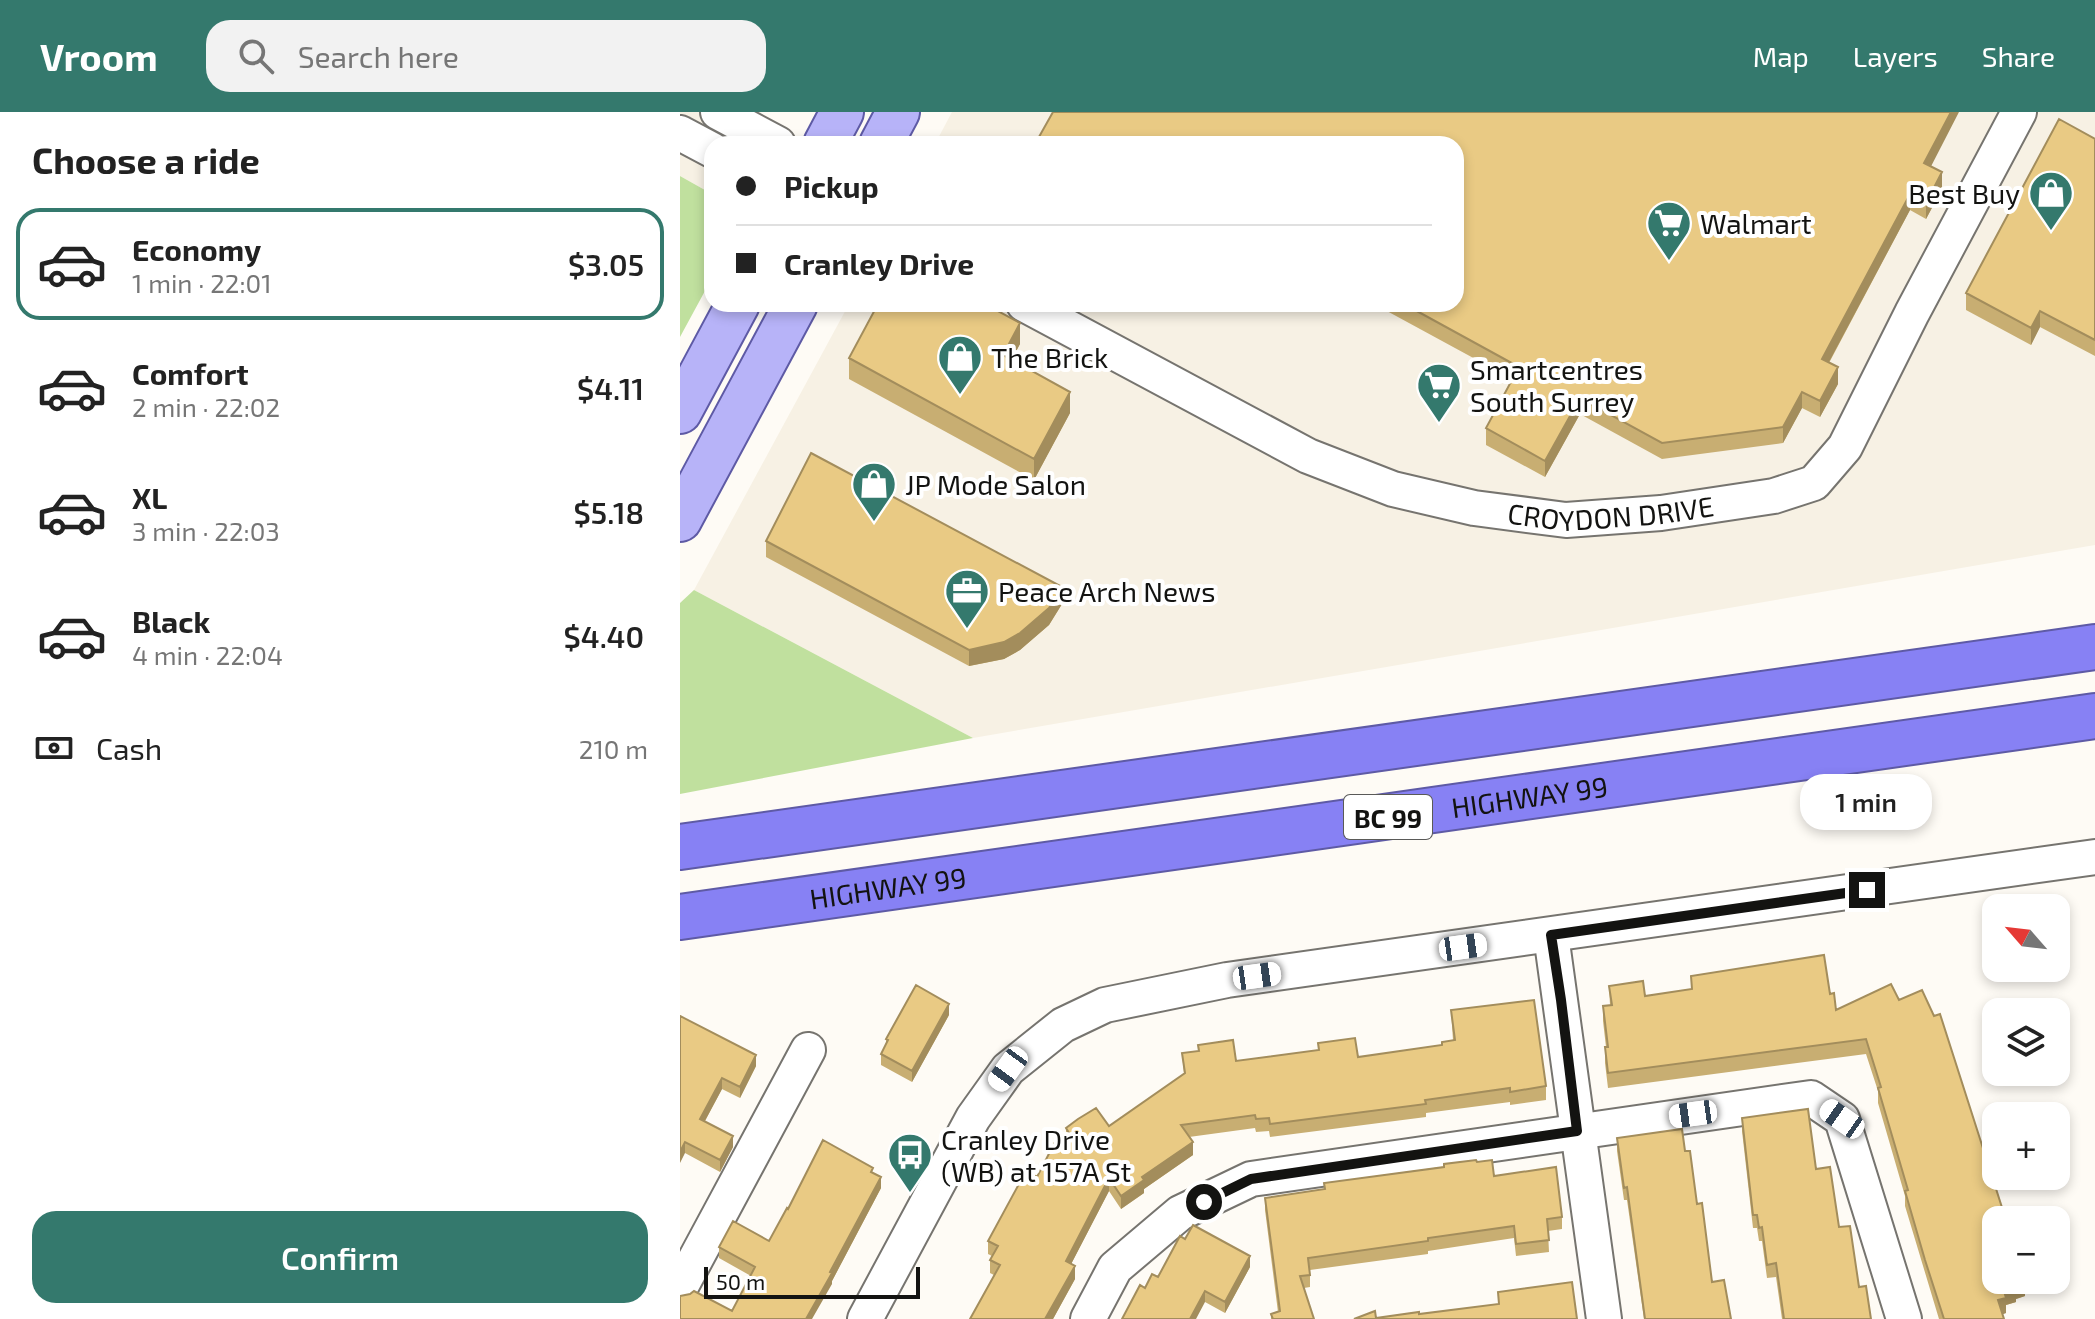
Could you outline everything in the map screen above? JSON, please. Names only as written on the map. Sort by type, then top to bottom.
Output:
[{"type":"highway","name":"BC 99","points":[[680,847],[2095,647]]},
{"type":"highway","name":"HIGHWAY 99","points":[[680,917],[2095,716]]},
{"type":"main road","points":[[829,136],[842,112]]},
{"type":"main road","points":[[885,136],[898,112]]},
{"type":"main road","points":[[680,412],[734,312]]},
{"type":"main road","points":[[680,520],[792,312]]},
{"type":"street","points":[[718,112],[763,136]]},
{"type":"street","name":"CROYDON DRIVE","points":[[1039,312],[1308,456],[1393,489],[1474,508],[1566,520],[1661,513],[1774,496],[1814,483],[1845,447],[2019,112]]},
{"type":"street","points":[[680,133],[704,146]]},
{"type":"street","points":[[865,1319],[973,1118],[1008,1069],[1063,1025],[1105,1005],[1227,980],[2095,857]]},
{"type":"street","points":[[1551,935],[1604,1319]]},
{"type":"street","points":[[680,1288],[808,1050]]},
{"type":"street","points":[[1088,1319],[1115,1268],[1180,1213],[1251,1179],[1811,1098],[1842,1119],[1904,1319]]},
{"type":"shaded area","points":[[680,112],[761,112],[748,136],[704,136],[704,190],[680,176]]},
{"type":"shaded area","name":"Smartcentres South Surrey","points":[[952,112],[2095,112],[2095,545],[973,738],[694,590],[845,312],[1464,312],[1464,136],[939,136]]},
{"type":"green space","points":[[680,176],[704,190],[704,293],[680,337]]},
{"type":"green space","points":[[694,590],[973,738],[680,794],[680,603]]},
{"type":"building","name":"Walmart","points":[[1053,112],[1951,112],[1924,163],[1942,172],[1926,203],[1910,194],[1822,359],[1838,367],[1820,401],[1802,392],[1783,427],[1662,443],[1580,398],[1545,461],[1486,428],[1519,367],[1419,312],[1464,312],[1464,136],[1040,136]]},
{"type":"building","name":"Best Buy","points":[[2059,119],[2095,139],[2095,340],[2040,311],[2031,328],[1966,293]]},
{"type":"building","name":"The Brick","points":[[874,312],[1000,312],[1020,323],[1003,355],[1070,392],[1034,459],[849,358]]},
{"type":"building","points":[[811,453],[1062,587],[1049,608],[1020,633],[1004,642],[969,650],[766,541]]},
{"type":"building","points":[[1824,955],[1830,994],[1834,993],[1836,1010],[1891,984],[1899,1000],[1922,990],[1934,1016],[1940,1014],[1982,1145],[1982,1190],[1996,1190],[2002,1206],[1982,1206],[1982,1294],[2005,1294],[2006,1298],[1998,1300],[2004,1319],[1944,1319],[1905,1191],[1908,1190],[1866,1039],[1608,1073],[1603,1006],[1612,1005],[1609,986],[1643,981],[1645,996],[1692,989],[1691,976]]},
{"type":"building","points":[[916,985],[949,1004],[912,1071],[881,1054]]},
{"type":"building","points":[[1534,1000],[1546,1086],[1510,1092],[1510,1088],[1425,1100],[1426,1104],[1270,1124],[1269,1118],[1256,1119],[1255,1115],[1181,1125],[1193,1142],[1142,1177],[1144,1180],[1121,1196],[1109,1178],[1066,1261],[1075,1266],[1045,1319],[970,1319],[1000,1265],[990,1260],[998,1246],[988,1241],[1026,1171],[1037,1177],[1055,1142],[1069,1133],[1066,1128],[1078,1119],[1096,1108],[1109,1126],[1185,1073],[1182,1053],[1199,1051],[1198,1045],[1233,1040],[1236,1061],[1319,1050],[1318,1043],[1355,1038],[1358,1057],[1442,1045],[1442,1042],[1455,1040],[1451,1010]]},
{"type":"building","points":[[680,1016],[756,1055],[740,1087],[722,1078],[700,1119],[733,1136],[720,1160],[685,1142],[680,1152]]},
{"type":"building","points":[[1808,1109],[1816,1169],[1830,1167],[1839,1227],[1850,1226],[1859,1287],[1866,1286],[1871,1319],[1784,1319],[1776,1263],[1767,1265],[1762,1227],[1759,1228],[1757,1215],[1753,1215],[1742,1118]]},
{"type":"building","points":[[1682,1129],[1685,1151],[1690,1151],[1697,1204],[1702,1203],[1712,1282],[1724,1280],[1731,1319],[1645,1319],[1617,1138]]},
{"type":"building","points":[[823,1140],[873,1168],[871,1172],[881,1177],[806,1319],[680,1319],[680,1296],[694,1291],[732,1311],[755,1267],[719,1247],[733,1221],[769,1241]]},
{"type":"building","points":[[1492,1160],[1494,1176],[1556,1167],[1562,1217],[1547,1219],[1549,1240],[1516,1244],[1514,1226],[1308,1258],[1310,1275],[1300,1276],[1314,1319],[1273,1319],[1271,1314],[1280,1311],[1265,1198],[1325,1189],[1324,1183]]},
{"type":"building","points":[[1193,1225],[1250,1256],[1225,1302],[1205,1291],[1190,1319],[1122,1319],[1140,1285],[1145,1288],[1152,1274],[1158,1277],[1180,1236],[1185,1239]]},
{"type":"building","points":[[1572,1282],[1577,1319],[1354,1319],[1375,1311],[1376,1318],[1499,1304],[1498,1292]]},
{"type":"place","name":"Best Buy","points":[[2051,232]]},
{"type":"place","name":"Walmart","points":[[1669,262]]},
{"type":"place","name":"The Brick","points":[[960,396]]},
{"type":"place","name":"Smartcentres South Surrey","points":[[1439,424]]},
{"type":"place","name":"JP Mode Salon","points":[[874,523]]},
{"type":"place","name":"Peace Arch News","points":[[967,630]]},
{"type":"place","name":"Cranley Drive (WB) at 157A St","points":[[910,1194]]},
{"type":"route","points":[[1204,1202],[1251,1179],[1577,1131],[1551,935],[1867,890]]}]
